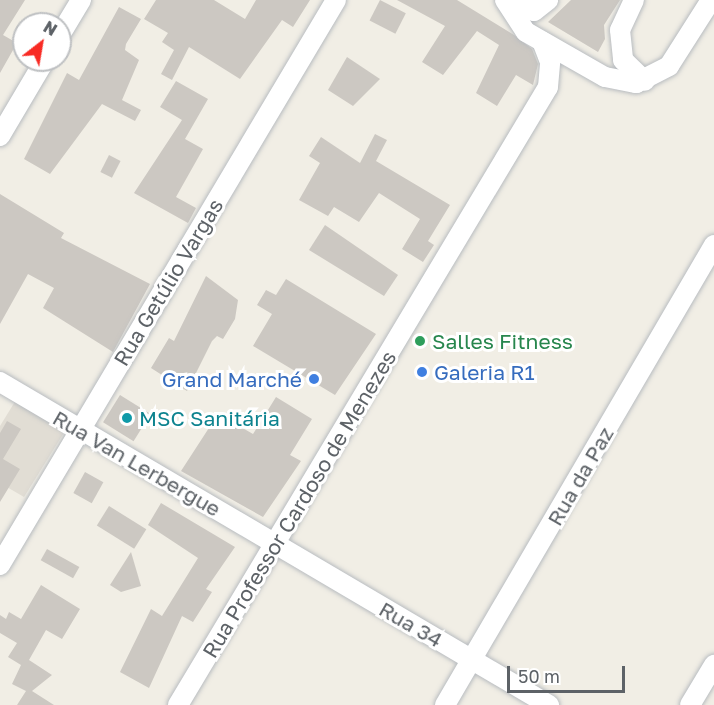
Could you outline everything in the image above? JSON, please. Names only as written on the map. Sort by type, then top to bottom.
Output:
[{"type":"street","points":[[72,15],[81,0]]},
{"type":"street","name":"Rua Getúlio Vargas","points":[[0,565],[336,0]]},
{"type":"street","points":[[507,0],[534,10],[548,0]]},
{"type":"street","points":[[507,0],[519,26],[595,73],[615,81],[645,81],[669,66],[704,26],[711,0]]},
{"type":"street","points":[[634,0],[620,30],[622,60],[645,81]]},
{"type":"street","points":[[542,41],[550,62],[548,87]]},
{"type":"street","points":[[0,136],[38,72]]},
{"type":"street","points":[[548,87],[570,74],[595,73]]},
{"type":"street","name":"Rua Professor Cardoso de Menezes","points":[[178,705],[548,87]]},
{"type":"street","name":"Rua da Paz","points":[[445,705],[714,245]]},
{"type":"street","name":"Rua Van Lerbergue","points":[[0,382],[274,543]]},
{"type":"street","name":"Rua 34","points":[[274,543],[549,705]]},
{"type":"street","points":[[690,705],[714,665]]},
{"type":"shaded area","points":[[16,400],[65,431],[24,497],[0,483],[0,426]]},
{"type":"building","points":[[0,0],[25,0],[17,12],[12,12],[12,21],[3,35],[12,40],[12,52],[0,73]]},
{"type":"building","points":[[156,0],[214,0],[245,19],[256,0],[310,0],[293,27],[282,20],[240,79],[189,47],[172,80],[161,74],[174,50],[162,42],[168,33],[144,19]]},
{"type":"building","points":[[380,0],[406,13],[395,34],[370,20]]},
{"type":"building","points":[[397,0],[457,0],[514,35],[532,49],[538,64],[533,85],[516,75],[497,106],[476,93],[499,45],[477,31],[443,75],[422,62],[445,26]]},
{"type":"building","points":[[571,0],[620,0],[604,25],[605,39],[598,52],[548,22]]},
{"type":"building","points":[[119,7],[141,19],[126,44],[125,50],[139,60],[122,100],[141,110],[135,121],[102,104],[50,174],[24,159],[67,73],[79,80]]},
{"type":"building","points":[[347,57],[380,79],[353,106],[328,90]]},
{"type":"building","points":[[176,81],[208,99],[185,139],[203,149],[176,197],[196,208],[188,223],[134,193],[182,120],[160,107]]},
{"type":"building","points":[[375,134],[387,140],[376,161],[450,205],[428,241],[434,245],[423,262],[402,249],[420,219],[379,193],[359,222],[334,207],[328,216],[299,200],[320,163],[309,156],[321,137],[360,163]]},
{"type":"building","points":[[109,155],[121,161],[112,178],[100,172]]},
{"type":"building","points":[[0,194],[64,233],[61,238],[150,284],[113,352],[43,308],[54,288],[28,274],[0,324]]},
{"type":"building","points":[[325,225],[398,275],[384,296],[309,250]]},
{"type":"building","points":[[206,276],[238,300],[235,319],[223,339],[217,336],[212,341],[187,391],[151,368],[169,338],[174,341]]},
{"type":"building","points":[[286,279],[376,334],[335,395],[253,346],[272,314],[257,305],[266,290],[276,295]]},
{"type":"building","name":"MSC Sanitária","points":[[120,395],[151,414],[134,441],[103,422]]},
{"type":"building","points":[[276,397],[312,419],[290,455],[301,461],[263,517],[181,471],[218,414],[253,434]]},
{"type":"building","points":[[7,421],[21,429],[3,459],[20,469],[0,502],[0,433]]},
{"type":"building","points":[[85,472],[103,482],[92,503],[73,493]]},
{"type":"building","points":[[161,503],[235,547],[206,589],[212,592],[193,622],[182,616],[149,688],[120,672],[151,609],[162,616],[198,558],[148,525]]},
{"type":"building","points":[[109,506],[146,529],[134,549],[97,526]]},
{"type":"building","points":[[47,549],[79,567],[73,578],[41,560]]},
{"type":"building","points":[[131,552],[141,586],[121,592],[110,585]]},
{"type":"building","points":[[41,585],[80,609],[62,639],[46,630],[29,660],[52,675],[32,691],[54,705],[17,705],[26,691],[12,684],[21,665],[8,657],[17,643],[0,633],[0,615],[6,619],[9,612],[21,619]]},
{"type":"place","name":"Salles Fitness","points":[[420,341]]},
{"type":"place","name":"Galeria R1","points":[[422,372]]},
{"type":"place","name":"Grand Marché","points":[[314,379]]},
{"type":"place","name":"MSC Sanitária","points":[[127,418]]}]
